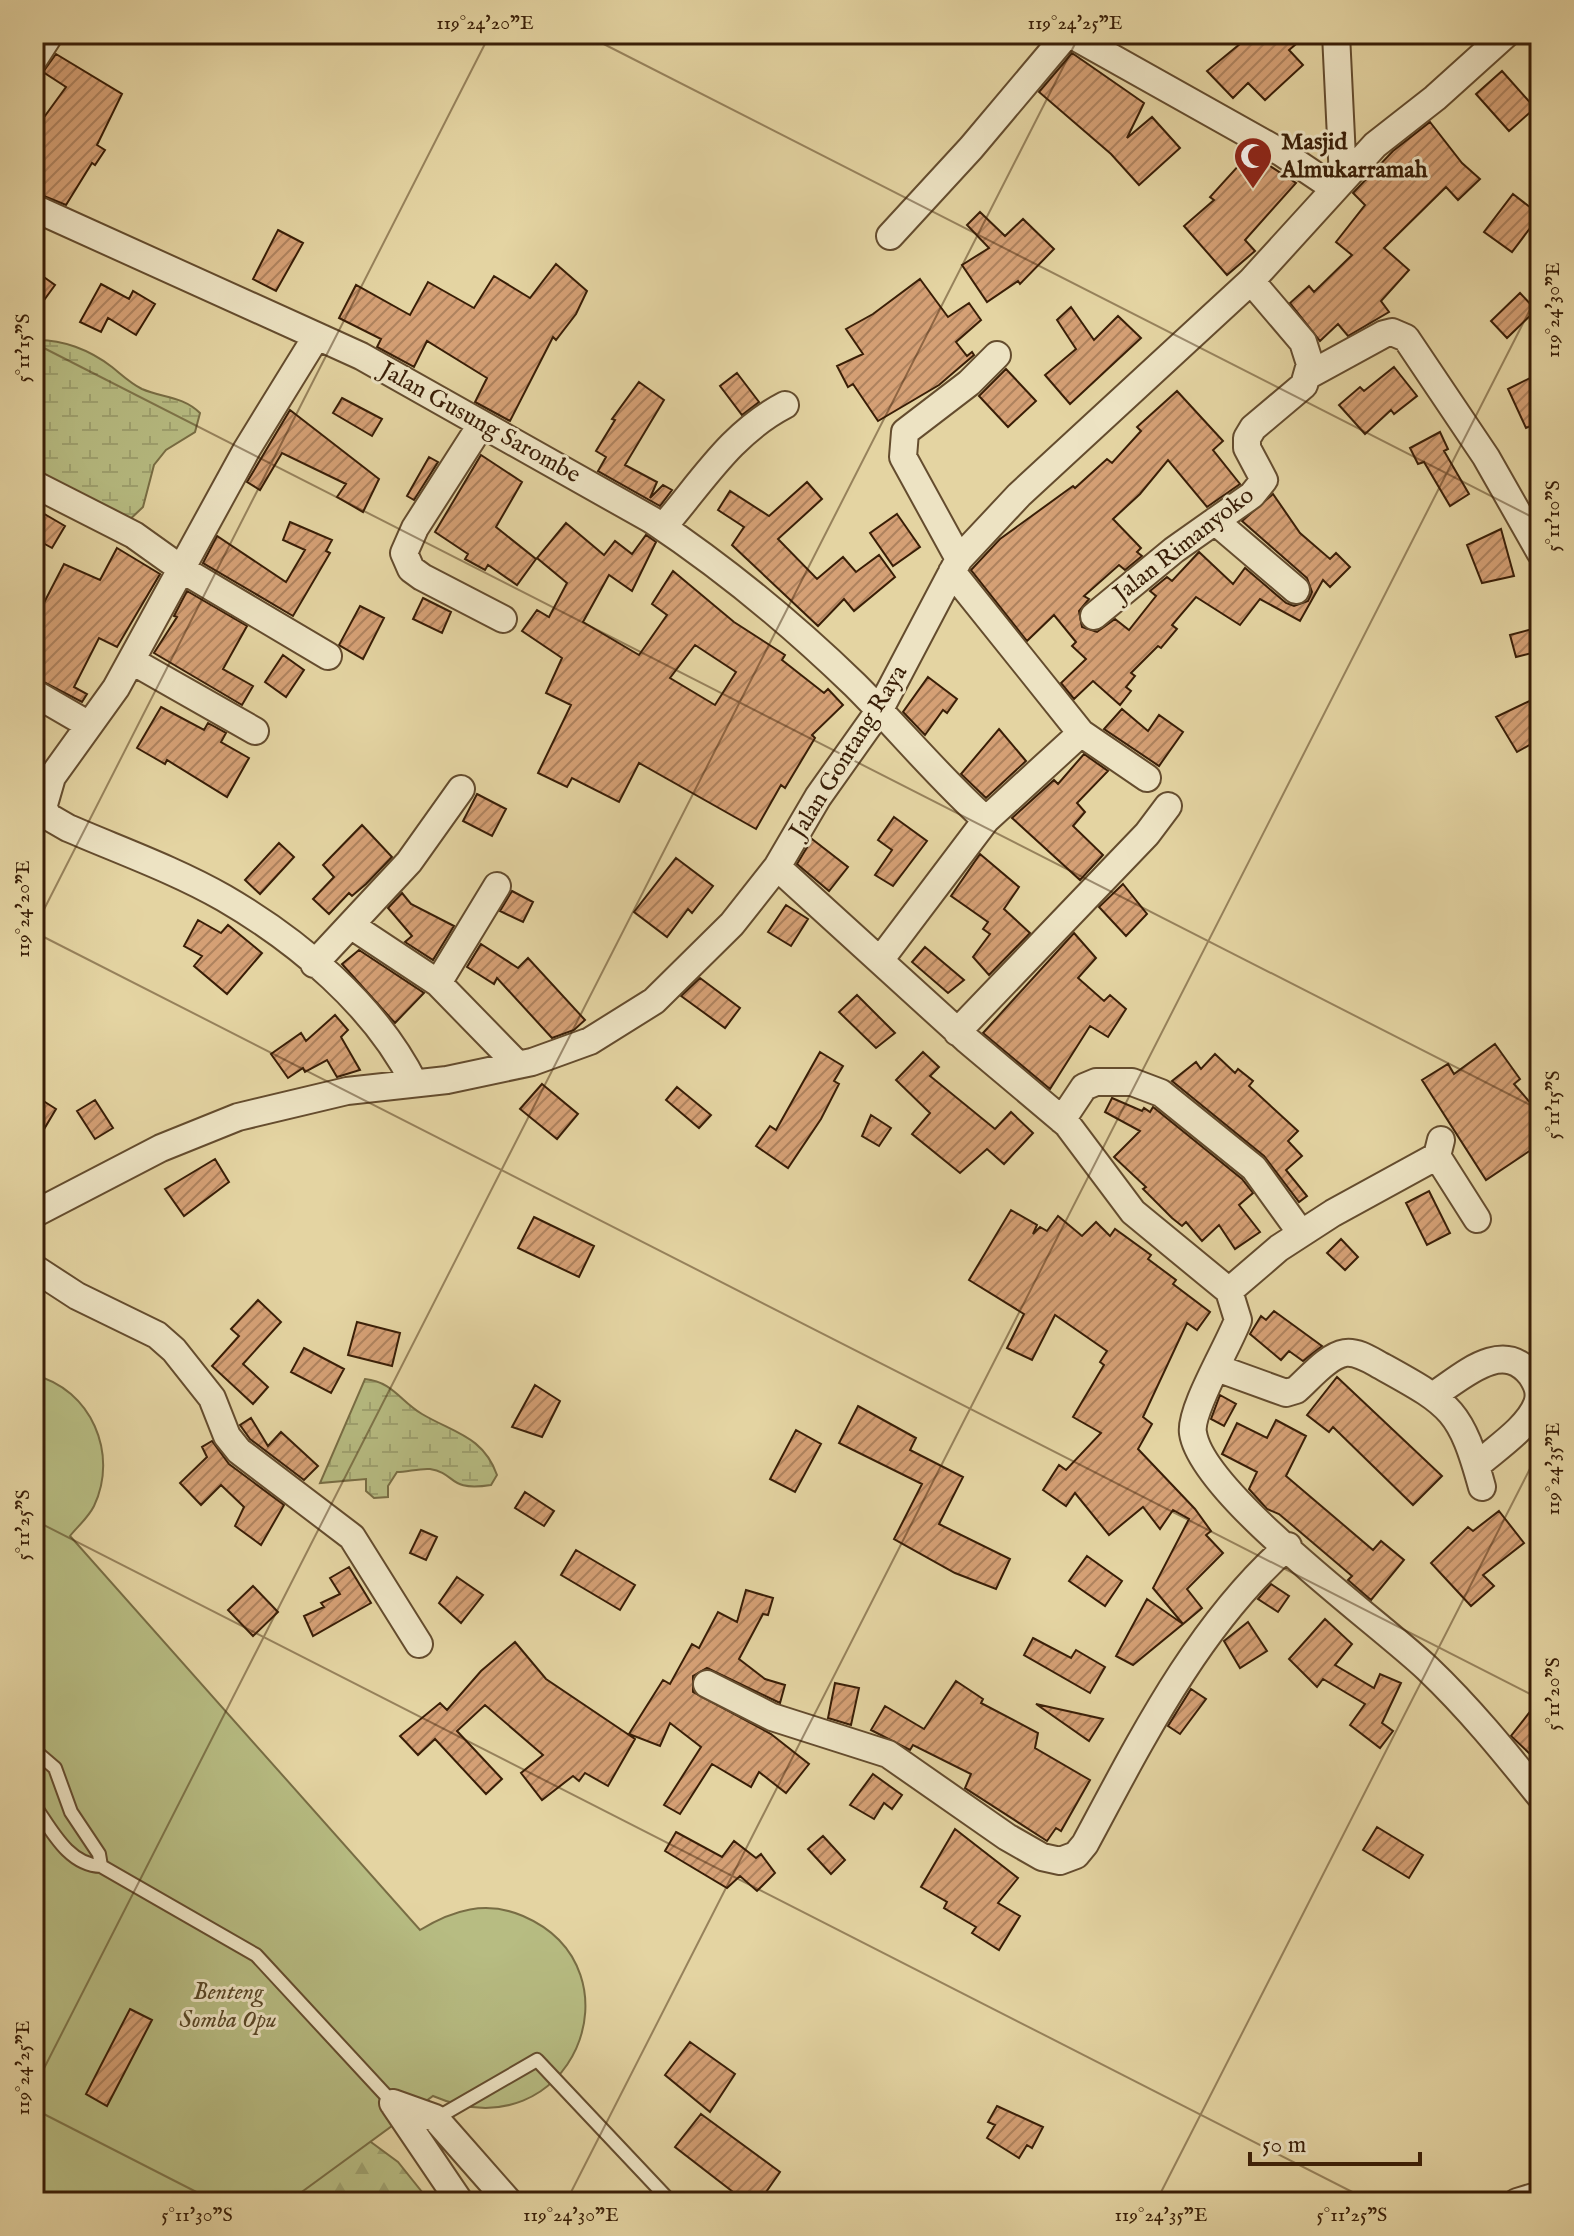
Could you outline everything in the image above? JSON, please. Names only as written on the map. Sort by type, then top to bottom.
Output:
[{"type":"street","points":[[34,59],[50,34]]},
{"type":"street","points":[[890,236],[1069,34],[1338,184],[1336,34]]},
{"type":"street","name":"Jalan Gontang Raya","points":[[34,1214],[161,1148],[238,1117],[347,1091],[447,1080],[518,1065],[590,1041],[654,1001],[732,924],[777,867],[818,797],[879,711],[956,565],[1019,495],[1251,281],[1375,145],[1435,98],[1506,34]]},
{"type":"street","name":"Jalan Gusung Sarombe","points":[[34,208],[361,356],[663,527],[807,641],[879,711],[926,765],[986,820]]},
{"type":"street","points":[[1251,281],[1308,351],[1309,375],[1384,334],[1392,332],[1406,338],[1486,457],[1540,552]]},
{"type":"street","points":[[316,337],[247,449],[132,661],[52,777],[39,814],[224,898],[314,964],[371,1019],[394,1047],[414,1083]]},
{"type":"street","points":[[997,355],[969,383],[912,424],[902,440],[903,457],[956,565],[1081,733],[1147,778]]},
{"type":"street","name":"Jalan Rimanyoko","points":[[1094,616],[1259,488],[1264,480],[1247,448],[1247,438],[1253,428],[1304,385],[1309,375]]},
{"type":"street","points":[[663,527],[735,438],[759,419],[785,405]]},
{"type":"street","points":[[481,425],[415,528],[404,553],[411,569],[422,577],[503,619]]},
{"type":"street","points":[[34,484],[46,502],[134,535],[183,570],[328,656]]},
{"type":"street","points":[[1215,521],[1296,590]]},
{"type":"street","points":[[132,661],[255,731]]},
{"type":"street","points":[[34,693],[89,725]]},
{"type":"street","points":[[881,959],[986,820],[1081,733]]},
{"type":"street","points":[[314,964],[409,862],[461,789]]},
{"type":"street","points":[[957,1032],[1147,834],[1168,806]]},
{"type":"street","points":[[777,867],[881,959],[957,1032],[1062,1120],[1133,1212],[1229,1291],[1238,1320],[1193,1424],[1199,1452],[1230,1495],[1384,1628],[1466,1705],[1540,1796]]},
{"type":"street","points":[[438,983],[497,886]]},
{"type":"street","points":[[352,926],[438,983],[518,1065]]},
{"type":"street","points":[[1062,1120],[1084,1087],[1096,1082],[1132,1082],[1161,1093],[1180,1104],[1223,1147],[1254,1168],[1301,1233]]},
{"type":"street","points":[[1229,1291],[1301,1233],[1439,1148],[1477,1219]]},
{"type":"street","points":[[34,1268],[77,1296],[157,1335],[174,1350],[212,1398],[227,1436],[239,1451],[352,1537],[419,1644]]},
{"type":"street","points":[[1217,1368],[1286,1393],[1296,1390],[1331,1359],[1348,1353],[1358,1354],[1434,1395],[1450,1408],[1459,1422],[1479,1476],[1530,1415],[1539,1394],[1537,1384],[1515,1361],[1502,1358],[1486,1362],[1434,1395]]},
{"type":"street","points":[[707,1684],[772,1717],[888,1754],[1007,1837],[1042,1857],[1060,1861],[1076,1855],[1085,1844],[1156,1718],[1234,1600],[1288,1546]]},
{"type":"street","points":[[393,2103],[435,2118],[509,2202]]},
{"type":"street","points":[[393,2103],[460,2202]]},
{"type":"street","points":[[1517,2202],[1540,2195]]},
{"type":"lane","points":[[34,1750],[55,1768],[71,1812],[99,1854],[101,1866]]},
{"type":"lane","points":[[34,1805],[75,1859],[87,1865],[101,1866],[256,1955],[393,2103]]},
{"type":"lane","points":[[412,2133],[537,2060],[671,2202]]},
{"type":"green space","points":[[35,340],[55,341],[85,351],[138,387],[179,400],[200,413],[195,432],[166,450],[154,465],[143,507],[125,524],[34,496]]},
{"type":"green space","name":"Benteng Somba Opu","points":[[34,1375],[71,1394],[95,1426],[101,1445],[101,1486],[92,1510],[70,1536],[420,1930],[457,1913],[496,1909],[523,1916],[560,1941],[580,1975],[585,2012],[576,2048],[555,2079],[523,2101],[482,2108],[433,2096],[288,2202],[34,2202]]},
{"type":"green space","points":[[365,1379],[390,1388],[414,1409],[476,1444],[497,1475],[491,1485],[467,1486],[439,1471],[426,1469],[397,1472],[388,1486],[388,1497],[374,1498],[366,1491],[366,1479],[320,1483]]},
{"type":"green space","points":[[341,2120],[398,2162],[430,2202],[195,2202]]},
{"type":"building","points":[[1252,34],[1288,34],[1296,44],[1289,50],[1303,65],[1265,100],[1248,83],[1233,98],[1207,71]]},
{"type":"building","points":[[1072,53],[1144,103],[1127,138],[1152,117],[1180,148],[1139,185],[1111,154],[1039,92]]},
{"type":"building","points":[[56,54],[122,94],[97,145],[105,150],[95,165],[92,163],[66,205],[34,192],[34,131],[66,87],[43,72]]},
{"type":"building","points":[[1502,71],[1535,108],[1509,131],[1476,94]]},
{"type":"building","points":[[1430,122],[1462,163],[1480,179],[1458,200],[1446,187],[1384,248],[1409,270],[1381,301],[1389,312],[1348,336],[1338,324],[1320,341],[1290,303],[1309,286],[1314,292],[1352,255],[1336,242],[1365,205],[1353,193],[1393,151]]},
{"type":"building","points":[[1250,153],[1296,183],[1245,240],[1255,251],[1227,275],[1184,226],[1214,200],[1210,197]]},
{"type":"building","points":[[1513,194],[1540,215],[1512,252],[1484,232]]},
{"type":"building","points":[[980,212],[1005,236],[1023,219],[1054,249],[1020,284],[1018,281],[987,302],[962,265],[989,248],[967,225]]},
{"type":"building","points":[[278,230],[303,243],[276,291],[253,279]]},
{"type":"building","points":[[556,264],[587,291],[576,314],[556,340],[553,337],[510,421],[475,402],[487,378],[427,341],[414,367],[377,347],[381,339],[339,318],[356,285],[410,315],[428,282],[474,308],[494,276],[530,298]]},
{"type":"building","points":[[34,270],[55,285],[34,314]]},
{"type":"building","points":[[920,279],[948,317],[969,303],[981,320],[956,342],[967,356],[972,352],[974,355],[939,385],[878,421],[853,384],[848,387],[837,366],[863,354],[846,329],[873,314]]},
{"type":"building","points":[[101,284],[129,299],[133,291],[155,304],[136,335],[108,318],[101,332],[80,322]]},
{"type":"building","points":[[1520,293],[1536,310],[1507,338],[1491,321]]},
{"type":"building","points":[[1071,307],[1094,340],[1118,316],[1141,338],[1070,404],[1045,375],[1076,349],[1057,320]]},
{"type":"building","points":[[1394,367],[1417,396],[1394,414],[1391,410],[1365,434],[1339,405],[1360,387],[1364,391]]},
{"type":"building","points":[[1006,369],[1036,401],[1008,427],[979,396]]},
{"type":"building","points":[[737,373],[759,402],[742,415],[720,386]]},
{"type":"building","points":[[1540,373],[1540,422],[1526,428],[1508,389]]},
{"type":"building","points":[[639,382],[664,400],[625,465],[657,482],[650,498],[663,485],[672,490],[660,506],[598,471],[606,457],[596,451],[615,420],[612,419]]},
{"type":"building","points":[[1177,391],[1223,441],[1213,450],[1240,484],[1207,507],[1168,460],[1140,494],[1113,519],[1141,548],[1137,552],[1142,556],[1125,570],[1119,565],[1084,596],[1089,599],[1079,611],[1082,627],[1097,632],[1115,619],[1129,630],[1156,596],[1150,591],[1167,577],[1172,581],[1199,552],[1233,584],[1245,568],[1286,603],[1294,606],[1308,601],[1312,592],[1307,578],[1242,521],[1273,494],[1300,533],[1330,559],[1336,553],[1350,567],[1330,587],[1323,580],[1300,621],[1260,599],[1240,625],[1196,597],[1172,625],[1177,629],[1161,648],[1158,646],[1131,673],[1135,676],[1126,687],[1131,691],[1120,705],[1093,681],[1074,699],[1061,683],[1086,659],[1072,646],[1076,642],[1054,615],[1027,641],[971,570],[1000,539],[1073,486],[1075,488],[1107,459],[1112,463],[1141,431],[1137,427]]},
{"type":"building","points":[[342,398],[382,419],[372,436],[333,413]]},
{"type":"building","points":[[290,410],[379,479],[363,512],[337,497],[346,484],[282,453],[260,490],[247,482]]},
{"type":"building","points":[[1440,432],[1448,449],[1444,451],[1469,494],[1450,506],[1424,462],[1418,464],[1410,448]]},
{"type":"building","points":[[481,455],[522,482],[496,527],[536,559],[517,585],[488,565],[485,570],[465,559],[468,554],[435,532]]},
{"type":"building","points":[[429,457],[438,462],[414,500],[407,496]]},
{"type":"building","points":[[807,482],[822,499],[778,539],[817,579],[843,557],[856,572],[879,555],[895,577],[854,611],[844,599],[818,626],[732,545],[744,527],[718,510],[730,491],[769,516]]},
{"type":"building","points":[[34,508],[65,526],[52,548],[34,538]]},
{"type":"building","points":[[897,514],[920,547],[893,566],[870,533]]},
{"type":"building","points":[[290,522],[332,540],[326,551],[330,553],[293,616],[203,563],[217,536],[286,582],[305,550],[283,540]]},
{"type":"building","points":[[566,523],[604,555],[615,541],[632,554],[646,535],[656,542],[632,591],[609,575],[583,622],[639,655],[667,615],[652,604],[673,571],[734,622],[785,655],[782,660],[824,693],[828,689],[843,705],[812,735],[815,738],[785,788],[781,785],[756,829],[639,763],[619,802],[572,778],[567,787],[538,773],[571,705],[546,693],[562,658],[522,631],[537,610],[549,617],[567,583],[537,558]],"holes":[[[695,645],[736,672],[715,705],[670,678]]]},
{"type":"building","points":[[1501,529],[1514,576],[1482,583],[1467,545]]},
{"type":"building","points":[[117,548],[160,574],[117,647],[99,638],[74,687],[87,694],[82,702],[34,677],[34,622],[64,564],[100,580]]},
{"type":"building","points":[[187,591],[247,626],[223,669],[253,686],[242,705],[154,653],[177,617],[174,616]]},
{"type":"building","points":[[423,598],[451,612],[442,633],[413,619]]},
{"type":"building","points":[[360,606],[384,618],[363,659],[339,645]]},
{"type":"building","points":[[1536,628],[1540,651],[1516,657],[1510,635]]},
{"type":"building","points":[[283,655],[304,670],[286,697],[265,682]]},
{"type":"building","points":[[928,677],[957,699],[947,713],[943,710],[925,735],[903,712]]},
{"type":"building","points":[[1540,696],[1540,739],[1517,752],[1496,717]]},
{"type":"building","points":[[161,707],[204,730],[208,723],[226,733],[221,742],[249,758],[227,797],[167,760],[165,764],[137,748]]},
{"type":"building","points":[[1122,709],[1148,731],[1159,715],[1183,732],[1159,766],[1104,729]]},
{"type":"building","points":[[999,729],[1026,761],[986,798],[961,774]]},
{"type":"building","points":[[1084,754],[1108,771],[1077,803],[1085,812],[1073,826],[1103,855],[1080,880],[1012,818],[1054,780],[1058,784]]},
{"type":"building","points":[[477,794],[506,809],[492,836],[463,821]]},
{"type":"building","points":[[894,817],[927,841],[893,886],[875,875],[892,850],[878,840]]},
{"type":"building","points":[[362,825],[392,857],[366,884],[352,896],[349,893],[329,914],[313,899],[334,877],[323,865]]},
{"type":"building","points":[[812,839],[848,867],[829,891],[797,864]]},
{"type":"building","points":[[279,843],[294,857],[260,894],[245,880]]},
{"type":"building","points":[[980,854],[1019,887],[1004,909],[1030,933],[989,975],[973,957],[990,934],[983,929],[988,922],[951,896]]},
{"type":"building","points":[[676,858],[713,886],[692,913],[688,909],[667,937],[634,912]]},
{"type":"building","points":[[1123,884],[1147,914],[1126,936],[1099,907]]},
{"type":"building","points":[[512,891],[533,902],[523,922],[500,911]]},
{"type":"building","points":[[402,893],[411,904],[454,926],[433,960],[405,942],[412,936],[388,908]]},
{"type":"building","points":[[786,905],[808,919],[791,946],[768,932]]},
{"type":"building","points":[[198,920],[221,933],[228,925],[262,953],[227,994],[194,966],[202,956],[184,946]]},
{"type":"building","points":[[1074,933],[1096,958],[1078,978],[1104,1001],[1110,995],[1126,1009],[1108,1037],[1090,1026],[1050,1089],[983,1033]]},
{"type":"building","points":[[481,944],[518,968],[528,958],[585,1020],[574,1030],[552,1038],[497,978],[494,984],[467,967]]},
{"type":"building","points":[[925,947],[964,980],[948,993],[912,962]]},
{"type":"building","points":[[359,950],[424,993],[395,1023],[342,964]]},
{"type":"building","points":[[700,978],[740,1008],[725,1028],[681,996]]},
{"type":"building","points":[[857,995],[895,1033],[876,1048],[839,1012]]},
{"type":"building","points":[[335,1015],[348,1030],[341,1037],[360,1070],[337,1077],[327,1060],[305,1072],[303,1068],[288,1078],[271,1054],[301,1033],[306,1041]]},
{"type":"building","points":[[1495,1044],[1520,1079],[1514,1084],[1540,1114],[1540,1144],[1486,1180],[1422,1080],[1448,1064],[1454,1074]]},
{"type":"building","points":[[820,1052],[843,1066],[834,1081],[839,1084],[821,1119],[788,1168],[756,1146],[770,1126],[776,1130]]},
{"type":"building","points":[[923,1052],[939,1067],[930,1076],[995,1129],[1011,1112],[1033,1133],[1004,1164],[987,1149],[960,1173],[912,1134],[930,1113],[896,1080]]},
{"type":"building","points":[[1215,1054],[1235,1073],[1238,1069],[1253,1081],[1249,1086],[1298,1131],[1288,1141],[1302,1156],[1286,1170],[1307,1196],[1299,1202],[1264,1156],[1172,1081],[1196,1062],[1201,1069]]},
{"type":"building","points":[[542,1084],[578,1114],[557,1139],[520,1109]]},
{"type":"building","points":[[677,1087],[711,1115],[699,1128],[666,1100]]},
{"type":"building","points":[[34,1095],[56,1109],[34,1146]]},
{"type":"building","points":[[1112,1098],[1142,1111],[1144,1108],[1150,1112],[1153,1107],[1242,1179],[1253,1193],[1239,1205],[1260,1232],[1235,1249],[1219,1225],[1202,1241],[1186,1222],[1182,1226],[1172,1218],[1143,1189],[1146,1187],[1114,1157],[1140,1131],[1105,1112]]},
{"type":"building","points":[[95,1100],[113,1128],[95,1139],[77,1111]]},
{"type":"building","points":[[871,1115],[891,1128],[879,1146],[862,1136]]},
{"type":"building","points":[[215,1159],[229,1182],[184,1216],[165,1189]]},
{"type":"building","points":[[1429,1191],[1450,1233],[1427,1245],[1406,1203]]},
{"type":"building","points":[[1011,1210],[1037,1225],[1033,1234],[1040,1227],[1047,1231],[1058,1216],[1082,1236],[1096,1222],[1110,1236],[1115,1229],[1151,1255],[1148,1259],[1176,1280],[1173,1284],[1210,1312],[1197,1330],[1187,1323],[1143,1417],[1152,1424],[1138,1449],[1195,1509],[1211,1531],[1206,1535],[1223,1553],[1187,1589],[1202,1608],[1183,1624],[1153,1588],[1189,1519],[1173,1510],[1160,1529],[1143,1507],[1109,1535],[1075,1493],[1066,1506],[1043,1490],[1059,1465],[1066,1470],[1101,1433],[1073,1417],[1104,1365],[1100,1362],[1107,1351],[1055,1315],[1032,1360],[1007,1348],[1024,1314],[969,1280]]},
{"type":"building","points":[[534,1217],[594,1246],[579,1277],[518,1248]]},
{"type":"building","points":[[1341,1239],[1358,1257],[1345,1270],[1327,1253]]},
{"type":"building","points":[[258,1300],[281,1322],[243,1364],[268,1387],[253,1404],[212,1366],[239,1336],[231,1329]]},
{"type":"building","points":[[1274,1311],[1322,1346],[1303,1361],[1289,1351],[1281,1360],[1250,1334],[1261,1316],[1266,1320]]},
{"type":"building","points":[[357,1322],[400,1333],[392,1366],[348,1355]]},
{"type":"building","points":[[304,1348],[344,1369],[331,1393],[291,1372]]},
{"type":"building","points":[[1337,1377],[1442,1476],[1413,1505],[1333,1427],[1329,1432],[1307,1415]]},
{"type":"building","points":[[535,1385],[560,1401],[542,1437],[512,1427]]},
{"type":"building","points":[[1220,1395],[1236,1404],[1224,1426],[1211,1419]]},
{"type":"building","points":[[858,1406],[916,1438],[910,1450],[963,1477],[939,1524],[1010,1559],[996,1589],[955,1573],[894,1539],[922,1484],[839,1443]]},
{"type":"building","points":[[251,1418],[268,1446],[281,1432],[318,1466],[304,1480],[250,1439],[240,1425]]},
{"type":"building","points":[[1276,1420],[1306,1436],[1286,1476],[1373,1550],[1381,1541],[1404,1560],[1371,1600],[1348,1580],[1352,1576],[1279,1514],[1267,1509],[1249,1489],[1257,1472],[1222,1454],[1237,1423],[1267,1438]]},
{"type":"building","points":[[796,1430],[821,1444],[795,1492],[770,1479]]},
{"type":"building","points":[[212,1441],[229,1464],[284,1505],[261,1545],[235,1526],[244,1507],[221,1485],[201,1505],[180,1483],[207,1457],[202,1447]]},
{"type":"building","points":[[525,1492],[554,1511],[544,1526],[515,1508]]},
{"type":"building","points":[[1499,1511],[1524,1543],[1483,1575],[1494,1586],[1471,1606],[1431,1563],[1468,1527],[1473,1531]]},
{"type":"building","points":[[421,1530],[437,1537],[426,1560],[410,1553]]},
{"type":"building","points":[[576,1550],[635,1585],[620,1610],[561,1575]]},
{"type":"building","points":[[1087,1556],[1122,1581],[1105,1606],[1069,1581]]},
{"type":"building","points":[[349,1567],[371,1603],[313,1636],[304,1616],[324,1607],[321,1603],[340,1594],[330,1578]]},
{"type":"building","points":[[457,1577],[483,1595],[461,1623],[439,1603]]},
{"type":"building","points":[[1271,1584],[1289,1596],[1278,1612],[1258,1599]]},
{"type":"building","points":[[253,1586],[278,1612],[253,1636],[228,1610]]},
{"type":"building","points":[[746,1590],[773,1598],[768,1615],[763,1614],[739,1659],[765,1679],[785,1685],[780,1703],[707,1668],[693,1676],[693,1692],[771,1734],[809,1764],[786,1793],[759,1772],[751,1787],[712,1764],[680,1814],[664,1805],[701,1747],[670,1723],[660,1746],[629,1734],[663,1680],[670,1684],[692,1644],[699,1648],[718,1612],[737,1622]]},
{"type":"building","points":[[1147,1599],[1183,1624],[1133,1665],[1116,1656]]},
{"type":"building","points":[[1325,1619],[1352,1644],[1335,1665],[1374,1688],[1380,1674],[1401,1683],[1382,1723],[1393,1731],[1380,1748],[1350,1725],[1365,1704],[1323,1679],[1317,1687],[1289,1659]]},
{"type":"building","points":[[1248,1622],[1267,1651],[1240,1668],[1224,1641]]},
{"type":"building","points":[[1033,1638],[1071,1658],[1076,1650],[1105,1667],[1090,1693],[1024,1655]]},
{"type":"building","points":[[515,1642],[546,1679],[635,1739],[608,1786],[585,1773],[579,1781],[573,1776],[542,1800],[521,1773],[543,1755],[485,1705],[457,1731],[502,1779],[486,1794],[435,1739],[418,1755],[400,1736],[440,1703],[447,1710],[481,1671]]},
{"type":"building","points":[[956,1681],[983,1699],[981,1703],[1038,1733],[1035,1748],[1090,1780],[1061,1831],[1056,1828],[1047,1841],[965,1788],[971,1774],[913,1745],[910,1750],[871,1730],[885,1706],[924,1729]]},
{"type":"building","points":[[835,1683],[859,1688],[851,1725],[828,1718]]},
{"type":"building","points":[[1191,1689],[1206,1699],[1180,1734],[1168,1726]]},
{"type":"building","points":[[1540,1699],[1540,1742],[1530,1754],[1511,1736]]},
{"type":"building","points":[[1036,1704],[1103,1719],[1089,1741]]},
{"type":"building","points":[[873,1774],[902,1795],[892,1809],[884,1803],[874,1819],[850,1805]]},
{"type":"building","points":[[1377,1827],[1423,1855],[1409,1878],[1363,1850]]},
{"type":"building","points":[[955,1829],[1018,1878],[998,1903],[1020,1916],[999,1950],[972,1933],[976,1927],[944,1908],[947,1902],[921,1887]]},
{"type":"building","points":[[676,1832],[722,1857],[734,1841],[756,1858],[761,1854],[775,1873],[757,1891],[740,1876],[727,1888],[665,1851]]},
{"type":"building","points":[[823,1836],[845,1860],[831,1874],[808,1849]]},
{"type":"building","points":[[130,2009],[152,2020],[107,2106],[86,2094]]},
{"type":"building","points":[[690,2042],[735,2074],[710,2112],[665,2075]]},
{"type":"building","points":[[997,2106],[1043,2127],[1032,2148],[1027,2145],[1019,2158],[987,2138],[995,2125],[988,2122]]},
{"type":"building","points":[[701,2114],[780,2172],[759,2202],[746,2202],[675,2147]]},
{"type":"place","name":"Masjid Almukarramah","points":[[1253,190]]}]
